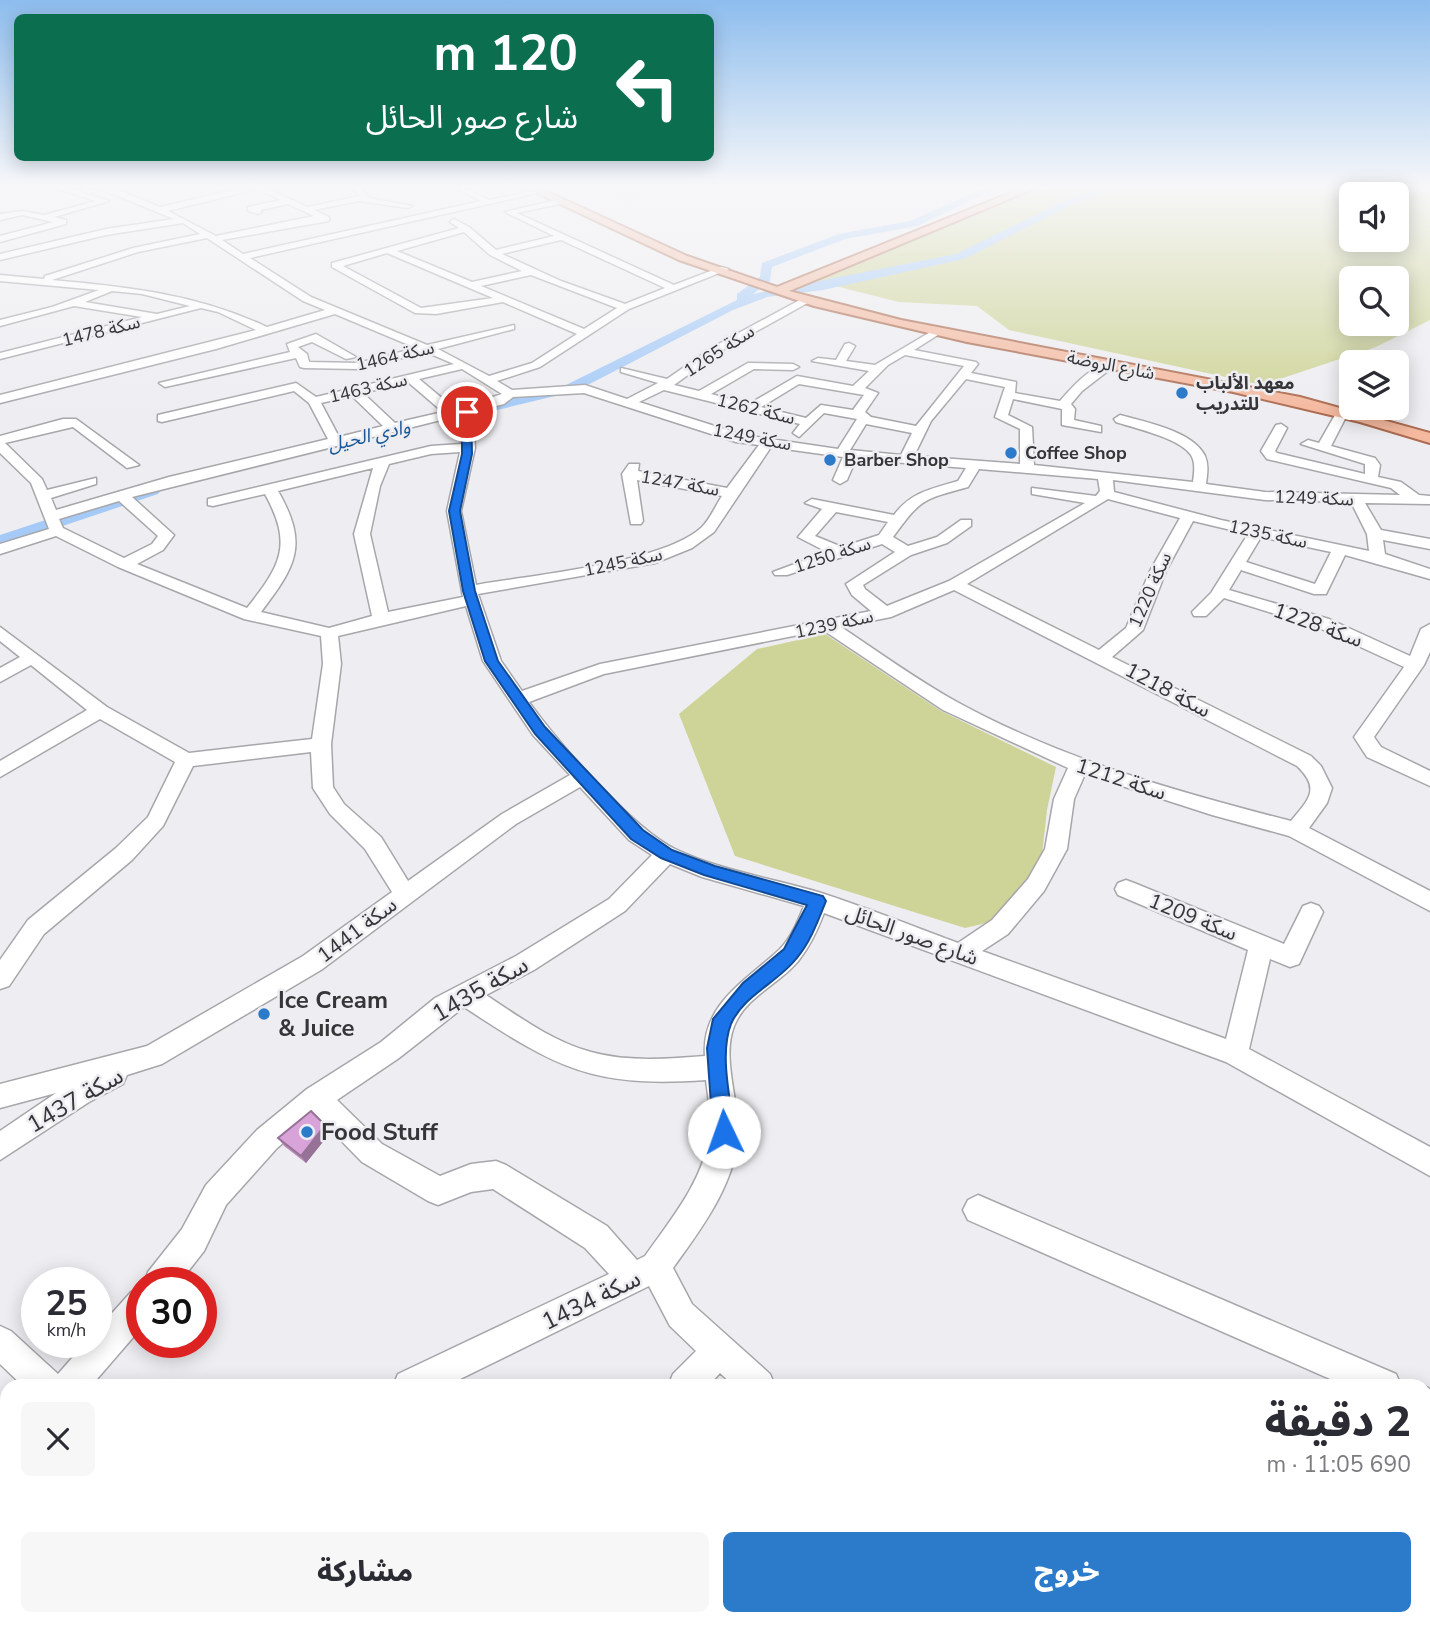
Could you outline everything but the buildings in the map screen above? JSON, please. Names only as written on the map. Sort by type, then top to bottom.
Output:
[{"type":"main road","name":"شارع الروضة","points":[[702,263],[783,287],[807,299],[914,326],[1339,410]]},
{"type":"main road","points":[[783,287],[844,263]]},
{"type":"main road","name":"شارع الروضة","points":[[721,270],[914,326]]},
{"type":"main road","name":"شارع الروضة","points":[[1372,420],[1430,438]]},
{"type":"street","points":[[0,289],[93,263]]},
{"type":"street","points":[[252,263],[307,299],[464,365],[510,394]]},
{"type":"street","points":[[343,263],[335,265],[412,309],[427,312],[499,300]]},
{"type":"street","points":[[416,263],[499,300],[584,333]]},
{"type":"street","points":[[514,263],[565,288],[625,307]]},
{"type":"street","points":[[618,263],[673,288]]},
{"type":"street","points":[[0,277],[22,270]]},
{"type":"street","points":[[487,380],[524,371],[625,307],[721,270]]},
{"type":"street","points":[[468,286],[532,272]]},
{"type":"street","points":[[0,277],[114,287],[222,310],[266,331]]},
{"type":"street","points":[[0,323],[72,303],[114,287]]},
{"type":"street","name":"سكة 1265","points":[[630,402],[666,384],[712,353],[807,299]]},
{"type":"street","points":[[72,303],[138,311],[157,317]]},
{"type":"street","name":"سكة 1478","points":[[0,356],[202,305]]},
{"type":"street","name":"سكة 1464","points":[[297,354],[303,356],[306,366],[358,366],[510,327],[468,306]]},
{"type":"street","points":[[400,313],[412,309]]},
{"type":"street","points":[[0,399],[153,362],[334,311]]},
{"type":"street","points":[[364,324],[388,316]]},
{"type":"street","points":[[858,389],[876,369],[937,331]]},
{"type":"street","points":[[162,418],[176,397],[297,354],[293,345],[314,337],[335,346],[350,357]]},
{"type":"street","points":[[839,364],[849,346]]},
{"type":"street","points":[[326,365],[374,348]]},
{"type":"street","points":[[903,351],[972,364],[919,430],[911,460],[916,478]]},
{"type":"street","points":[[712,353],[757,364],[793,367]]},
{"type":"street","points":[[818,360],[876,369]]},
{"type":"street","points":[[153,362],[176,397]]},
{"type":"street","points":[[700,396],[757,364]]},
{"type":"street","name":"سكة 1463","points":[[314,401],[464,365]]},
{"type":"street","points":[[1063,405],[1078,388],[1109,365]]},
{"type":"street","name":"سكة 1262","points":[[625,370],[700,396],[808,422]]},
{"type":"street","points":[[963,375],[1012,385],[1001,417],[1026,427],[1027,467]]},
{"type":"street","points":[[410,378],[460,412]]},
{"type":"street","points":[[750,408],[791,381],[824,378],[873,394],[861,417],[840,480]]},
{"type":"street","points":[[176,397],[296,387],[314,401],[335,441]]},
{"type":"street","name":"سكة 1249","points":[[0,550],[121,495],[460,412],[500,401],[510,394],[579,387],[741,439],[847,454],[1027,467],[1265,496],[1423,500]]},
{"type":"street","points":[[354,391],[393,428]]},
{"type":"street","points":[[1009,395],[1063,405],[1069,409],[1067,422],[1096,429]]},
{"type":"street","name":"سكة 1262","points":[[788,445],[821,409],[861,417]]},
{"type":"street","name":"شارع صور الحائل","points":[[460,412],[468,448],[454,511],[470,596],[492,661],[540,731],[637,835],[666,854],[710,871],[817,901],[963,952],[1235,1054],[1430,1162]]},
{"type":"street","points":[[861,417],[919,430]]},
{"type":"street","points":[[1323,448],[1339,418]]},
{"type":"street","points":[[1120,419],[1184,443],[1195,451],[1200,465],[1199,487]]},
{"type":"street","points":[[132,465],[76,423],[63,423],[0,442],[37,482],[55,523],[124,564],[250,614],[330,633],[332,664],[321,744],[323,788],[337,808],[373,844],[405,894]]},
{"type":"street","points":[[1280,428],[1268,450],[1272,456],[1401,487],[1423,500]]},
{"type":"street","name":"سكة 1245","points":[[330,633],[470,596],[672,552],[709,529],[768,442]]},
{"type":"street","points":[[1308,444],[1370,461],[1374,465],[1371,481]]},
{"type":"street","points":[[214,502],[271,491],[431,450],[468,448]]},
{"type":"street","points":[[381,619],[362,534],[373,486],[383,461]]},
{"type":"street","name":"سكة 1250","points":[[781,572],[884,538],[910,503],[921,496],[963,484],[975,464]]},
{"type":"street","name":"سكة 1247","points":[[636,521],[631,471],[731,493]]},
{"type":"street","points":[[1102,497],[1105,475]]},
{"type":"street","points":[[41,496],[91,481]]},
{"type":"street","points":[[250,614],[286,569],[292,551],[281,506],[271,491]]},
{"type":"street","name":"سكة 1235","points":[[1037,491],[1102,497],[1341,548],[1430,574]]},
{"type":"street","points":[[121,495],[166,535],[158,547],[124,564]]},
{"type":"street","name":"سكة 1239","points":[[519,699],[600,669],[885,613],[955,584],[1102,497]]},
{"type":"street","points":[[1356,499],[1375,534],[1378,557]]},
{"type":"street","points":[[812,503],[899,520]]},
{"type":"street","points":[[832,507],[806,537],[843,553]]},
{"type":"street","name":"سكة 1220","points":[[1102,656],[1134,630],[1158,571],[1188,516]]},
{"type":"street","points":[[885,613],[858,592],[854,584],[906,552],[942,540],[966,523]]},
{"type":"street","points":[[1200,612],[1220,592],[1258,530]]},
{"type":"street","points":[[1375,534],[1430,544]]},
{"type":"street","points":[[884,538],[906,552]]},
{"type":"street","points":[[1237,564],[1320,591],[1341,548]]},
{"type":"street","points":[[1265,606],[1282,579]]},
{"type":"street","name":"سكة 1218","points":[[955,584],[1102,656],[1304,761],[1315,770],[1323,788],[1321,796],[1296,831]]},
{"type":"street","name":"سكة 1228","points":[[1220,592],[1323,624],[1415,665]]},
{"type":"street","name":"سكة 1212","points":[[827,625],[950,706],[1079,765],[1179,798],[1296,831],[1430,902]]},
{"type":"street","points":[[1430,629],[1415,665],[1368,730],[1365,741],[1374,751],[1430,779]]},
{"type":"street","points":[[0,632],[100,710],[186,760],[239,751],[321,744]]},
{"type":"street","points":[[0,676],[32,657]]},
{"type":"street","points":[[0,770],[100,710]]},
{"type":"street","points":[[0,979],[36,928],[124,853],[156,821],[186,760]]},
{"type":"street","points":[[963,952],[1000,927],[1036,885],[1056,849],[1064,799],[1079,765]]},
{"type":"street","name":"سكة 1441","points":[[0,1096],[153,1056],[312,963],[509,819],[582,777]]},
{"type":"street","name":"سكة 1435","points":[[172,1267],[193,1240],[216,1195],[267,1139],[317,1098],[390,1050],[444,1005],[525,963],[617,905],[666,854]]},
{"type":"street","name":"سكة 1209","points":[[1126,888],[1290,957],[1311,912]]},
{"type":"street","name":"سكة 1434","points":[[425,1379],[645,1273],[694,1213],[713,1177],[724,1132],[716,1048],[723,1019],[750,988],[790,954],[808,925],[817,901]]},
{"type":"street","name":"سكة 1209","points":[[1235,1054],[1261,945]]},
{"type":"street","points":[[464,994],[533,1037],[590,1064],[672,1071],[719,1067]]},
{"type":"street","name":"سكة 1437","points":[[0,1147],[79,1093],[153,1056]]},
{"type":"street","points":[[317,1098],[372,1153],[438,1191],[471,1178],[496,1175],[596,1237],[645,1273],[681,1315],[750,1379]]},
{"type":"street","points":[[978,1210],[1368,1379]]},
{"type":"street","points":[[75,1379],[126,1321]]},
{"type":"street","points":[[0,1342],[40,1379]]},
{"type":"street","points":[[692,1379],[719,1350]]},
{"type":"green space","points":[[859,263],[1430,263],[1430,320],[1409,330],[1409,266],[1339,266],[1339,336],[1398,336],[1367,350],[1339,350],[1339,359],[1262,385],[1009,330],[977,306],[899,302],[815,281]]},
{"type":"green space","points":[[825,634],[941,711],[1056,767],[1047,810],[1042,855],[1024,891],[995,921],[965,928],[735,856],[679,714],[757,649]]},
{"type":"waterway","name":"وادي الحيل","points":[[741,297],[766,278],[766,265],[772,263]]},
{"type":"waterway","name":"وادي الحيل","points":[[468,412],[571,388],[728,307],[765,294],[823,286],[932,263]]},
{"type":"waterway","name":"وادي الحيل","points":[[0,541],[152,490]]},
{"type":"place","name":"معهد الألباب للتدريب","points":[[1182,393]]},
{"type":"place","name":"Coffee Shop","points":[[1011,453]]},
{"type":"place","name":"Barber Shop","points":[[830,460]]},
{"type":"place","name":"Ice Cream & Juice","points":[[264,1014]]},
{"type":"place","name":"Food Stuff","points":[[307,1132]]},
{"type":"route","points":[[467,412],[467,454],[454,511],[469,591],[492,661],[540,731],[637,835],[666,854],[710,871],[817,901],[808,925],[790,954],[750,988],[723,1019],[716,1048],[724,1132]]}]
